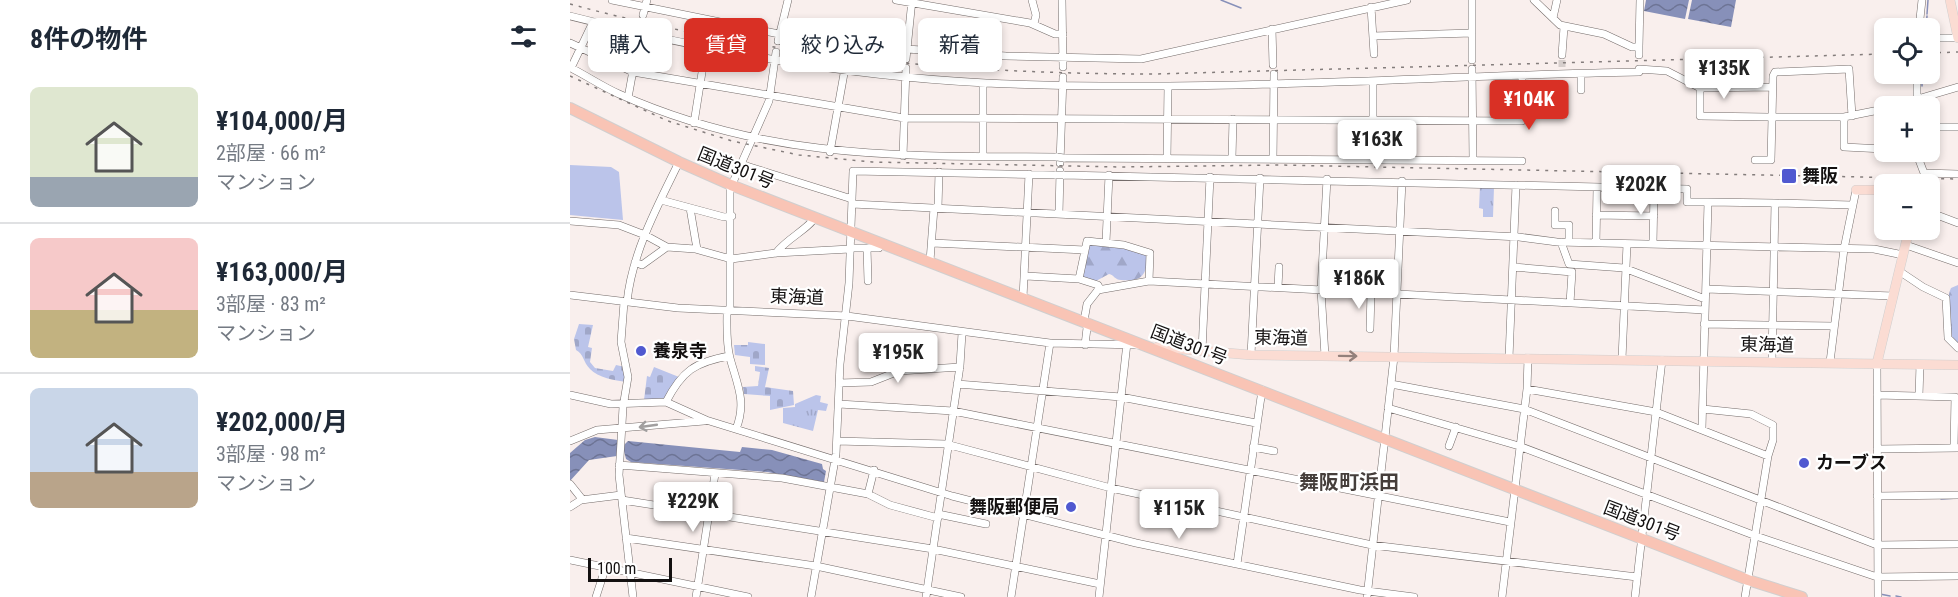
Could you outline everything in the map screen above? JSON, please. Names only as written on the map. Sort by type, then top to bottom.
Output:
[{"type":"highway","name":"国道301号","points":[[570,108],[731,185],[930,261],[1128,342],[1143,345],[1262,390],[1748,580],[1802,597]]},
{"type":"main road","points":[[1950,0],[1958,38]]},
{"type":"main road","points":[[1856,190],[1874,190]]},
{"type":"main road","points":[[1877,363],[1906,240]]},
{"type":"main road","name":"東海道","points":[[1143,345],[1251,355],[1958,365]]},
{"type":"street","points":[[612,0],[644,12],[778,38],[907,49],[1063,58],[1144,59],[1407,0]]},
{"type":"street","points":[[644,12],[647,0]]},
{"type":"street","points":[[778,38],[788,0]]},
{"type":"street","points":[[896,0],[1034,24],[1055,34],[1063,34]]},
{"type":"street","points":[[1032,0],[1036,15],[1034,24]]},
{"type":"street","points":[[1062,0],[1063,67]]},
{"type":"street","points":[[1472,0],[1472,60]]},
{"type":"street","points":[[1534,0],[1564,27],[1604,34],[1632,47],[1639,47]]},
{"type":"street","points":[[1555,20],[1557,0]]},
{"type":"street","points":[[1639,55],[1640,0]]},
{"type":"street","points":[[1919,18],[1922,0]]},
{"type":"street","points":[[906,59],[912,2]]},
{"type":"street","points":[[1371,7],[1374,54]]},
{"type":"street","points":[[570,16],[588,21]]},
{"type":"street","points":[[1562,56],[1564,27]]},
{"type":"street","points":[[1272,29],[1273,65]]},
{"type":"street","points":[[588,32],[571,68],[628,98],[694,123],[751,139],[830,152],[983,157],[1060,166],[1109,175],[1687,189],[1687,202],[1852,205]]},
{"type":"street","points":[[1373,36],[1472,33]]},
{"type":"street","points":[[1940,38],[1958,38]]},
{"type":"street","points":[[570,43],[588,50]]},
{"type":"street","points":[[768,54],[780,56]]},
{"type":"street","points":[[736,429],[741,414],[741,392],[729,356],[731,185],[770,95],[776,55]]},
{"type":"street","points":[[903,156],[905,72],[983,83],[1168,86],[1473,78],[1525,76],[1562,71],[1581,74],[1639,72],[1639,67],[1666,71],[1700,88],[1772,87]]},
{"type":"street","points":[[1472,69],[1473,160]]},
{"type":"street","points":[[1755,160],[1771,160],[1772,87],[1773,74],[1777,71],[1849,69],[1852,116]]},
{"type":"street","points":[[628,98],[633,72],[904,117],[1522,121],[1525,76]]},
{"type":"street","points":[[694,123],[702,72]]},
{"type":"street","points":[[830,152],[844,72]]},
{"type":"street","points":[[1273,160],[1274,74]]},
{"type":"street","points":[[1581,74],[1581,90]]},
{"type":"street","points":[[1059,214],[1063,77]]},
{"type":"street","points":[[1373,81],[1373,159]]},
{"type":"street","points":[[983,83],[983,157]]},
{"type":"street","points":[[1167,159],[1168,86]]},
{"type":"street","points":[[1935,96],[1958,87]]},
{"type":"street","points":[[1700,88],[1700,116],[1844,117],[1874,112]]},
{"type":"street","points":[[1844,117],[1844,147],[1874,148]]},
{"type":"street","points":[[1230,119],[1230,158]]},
{"type":"street","points":[[1940,127],[1958,127]]},
{"type":"street","points":[[811,597],[837,441],[839,383],[847,316],[853,171],[1029,174],[1060,166],[1167,159],[1230,158],[1522,161]]},
{"type":"street","points":[[633,597],[621,498],[622,430],[628,377],[621,342],[626,302],[635,262],[679,162]]},
{"type":"street","points":[[1920,162],[1924,172],[1958,174]]},
{"type":"street","points":[[740,164],[852,201],[936,208],[1514,237],[1565,242],[1904,250],[1958,262]]},
{"type":"street","points":[[930,261],[939,172]]},
{"type":"street","points":[[1023,298],[1026,276],[1029,174]]},
{"type":"street","points":[[1106,242],[1109,175]]},
{"type":"street","points":[[1202,351],[1210,177]]},
{"type":"street","points":[[1251,355],[1260,178]]},
{"type":"street","points":[[1325,356],[1321,290],[1327,179]]},
{"type":"street","points":[[1368,594],[1394,357],[1402,181]]},
{"type":"street","points":[[1509,358],[1516,185]]},
{"type":"street","points":[[1596,243],[1597,188]]},
{"type":"street","points":[[1653,244],[1654,189]]},
{"type":"street","points":[[1830,362],[1844,249],[1856,190]]},
{"type":"street","points":[[661,200],[724,217],[732,216]]},
{"type":"street","points":[[1702,429],[1708,202]]},
{"type":"street","points":[[1772,362],[1775,203]]},
{"type":"street","points":[[690,208],[697,249]]},
{"type":"street","points":[[1555,211],[1555,225],[1569,225],[1565,242],[1569,264],[1626,269],[1705,299]]},
{"type":"street","points":[[1596,215],[1654,216]]},
{"type":"street","points":[[1940,216],[1958,223]]},
{"type":"street","points":[[776,253],[790,237],[813,222],[815,217]]},
{"type":"street","points":[[570,221],[615,224],[646,235],[667,247],[697,249],[731,259],[776,253],[879,248],[881,243]]},
{"type":"street","points":[[1079,279],[1087,241],[1106,242],[1150,253],[1149,281]]},
{"type":"street","points":[[932,243],[1085,250]]},
{"type":"street","points":[[1622,360],[1627,244]]},
{"type":"street","points":[[635,262],[642,265],[667,247]]},
{"type":"street","points":[[867,248],[868,281]]},
{"type":"street","points":[[1278,288],[1279,267]]},
{"type":"street","points":[[1513,267],[1572,272],[1570,303]]},
{"type":"street","points":[[1899,270],[1923,287],[1946,298],[1948,338],[1958,348]]},
{"type":"street","points":[[1026,276],[1079,279],[1098,285],[1100,289]]},
{"type":"street","points":[[1085,345],[1087,304],[1100,289],[1149,281],[1705,310]]},
{"type":"street","points":[[1706,289],[1893,296]]},
{"type":"street","points":[[1370,329],[1371,292]]},
{"type":"street","name":"東海道","points":[[570,295],[729,311],[847,316],[1050,343],[1085,345],[1128,342]]},
{"type":"street","points":[[1704,324],[1834,326]]},
{"type":"street","points":[[927,593],[960,367],[962,333]]},
{"type":"street","points":[[1099,597],[1128,342]]},
{"type":"street","points":[[1011,597],[1050,343]]},
{"type":"street","points":[[666,402],[675,384],[686,371],[713,359],[729,356]]},
{"type":"street","points":[[1502,597],[1527,388],[1528,358]]},
{"type":"street","points":[[1635,597],[1662,360]]},
{"type":"street","points":[[1877,363],[1878,597]]},
{"type":"street","points":[[1919,396],[1920,364]]},
{"type":"street","points":[[839,383],[875,381],[899,371],[960,367]]},
{"type":"street","points":[[957,384],[1121,397],[1256,423]]},
{"type":"street","points":[[1391,384],[1524,409],[1877,545],[1958,544]]},
{"type":"street","points":[[1527,388],[1656,412],[1768,456]]},
{"type":"street","points":[[1237,564],[1262,390]]},
{"type":"street","points":[[570,395],[583,399],[624,404],[666,402],[706,420],[942,492],[1024,514],[1106,535],[1368,594],[1414,597]]},
{"type":"street","points":[[1877,395],[1955,397],[1956,448],[1877,449]]},
{"type":"street","points":[[839,404],[953,411],[1510,522]]},
{"type":"street","points":[[1388,408],[1519,446],[1756,536],[1877,577],[1958,576]]},
{"type":"street","points":[[1703,409],[1751,414],[1770,422],[1773,440],[1768,456],[1745,597]]},
{"type":"street","points":[[571,444],[597,430],[622,430],[706,420]]},
{"type":"street","points":[[1449,446],[1456,427]]},
{"type":"street","points":[[837,441],[949,444],[1111,488],[1372,545],[1637,577]]},
{"type":"street","points":[[1253,447],[1274,451]]},
{"type":"street","points":[[620,465],[715,474],[767,476],[868,494],[890,505],[986,524]]},
{"type":"street","points":[[868,494],[874,470]]},
{"type":"street","points":[[696,597],[715,474]]},
{"type":"street","points":[[570,484],[582,500]]},
{"type":"street","points":[[1876,496],[1958,495]]},
{"type":"street","points":[[570,507],[582,500],[621,498],[933,549],[1101,584]]},
{"type":"street","points":[[626,538],[816,566],[927,593],[960,597]]},
{"type":"street","points":[[570,560],[748,597]]},
{"type":"street","points":[[596,597],[606,566]]},
{"type":"green space","points":[[570,165],[611,167],[619,172],[623,220],[570,215]]},
{"type":"green space","points":[[1480,186],[1494,187],[1493,217],[1483,217],[1483,209],[1479,208]]},
{"type":"green space","points":[[1090,243],[1106,243],[1148,255],[1145,272],[1135,280],[1119,280],[1109,274],[1096,281],[1082,279]]},
{"type":"green space","points":[[1958,285],[1958,345],[1951,335],[1947,310],[1951,288]]},
{"type":"green space","points":[[579,324],[593,325],[588,347],[592,348],[590,362],[595,368],[613,371],[616,365],[625,367],[626,382],[602,377],[588,366],[576,350],[574,339]]},
{"type":"green space","points":[[748,342],[765,344],[765,365],[750,364],[750,357],[735,355],[734,345],[748,345]]},
{"type":"green space","points":[[755,366],[769,368],[765,387],[793,391],[794,405],[770,410],[770,396],[744,394],[743,387],[758,386],[760,372],[755,371]]},
{"type":"green space","points":[[654,367],[679,377],[666,399],[644,400],[647,376],[650,377]]},
{"type":"green space","points":[[816,395],[821,396],[820,402],[828,404],[826,411],[818,410],[813,431],[783,423],[783,408],[795,407],[795,404]]},
{"type":"water","points":[[1646,0],[1689,0],[1685,19],[1644,11]]},
{"type":"water","points":[[1692,0],[1736,0],[1731,27],[1688,19]]},
{"type":"water","points":[[595,437],[618,440],[619,445],[624,445],[628,441],[740,452],[742,447],[772,450],[822,464],[826,471],[824,482],[767,472],[631,462],[626,459],[624,451],[618,450],[617,456],[589,460],[570,481],[570,453],[585,440]]},
{"type":"waterway","points":[[1221,0],[1241,8]]},
{"type":"waterway","points":[[1927,14],[1928,0]]},
{"type":"waterway","points":[[1941,499],[1958,498]]},
{"type":"waterway","points":[[1880,594],[1890,596]]},
{"type":"waterway","points":[[1896,596],[1901,597]]},
{"type":"tunnel","points":[[1562,55],[1562,67]]},
{"type":"railway","points":[[570,4],[714,37],[787,49],[933,66],[1080,73],[1154,74],[1874,54]]},
{"type":"railway","points":[[1940,53],[1958,52]]},
{"type":"railway","points":[[570,76],[668,121],[732,141],[799,155],[872,162],[1121,167],[1280,165],[1958,179]]},
{"type":"place","name":"舞阪","points":[[1789,176]]},
{"type":"place","name":"養泉寺","points":[[641,351]]},
{"type":"place","name":"カーブス","points":[[1804,463]]},
{"type":"place","name":"舞阪郵便局","points":[[1071,507]]},
{"type":"district","name":"舞阪町浜田","points":[[1349,482]]}]
